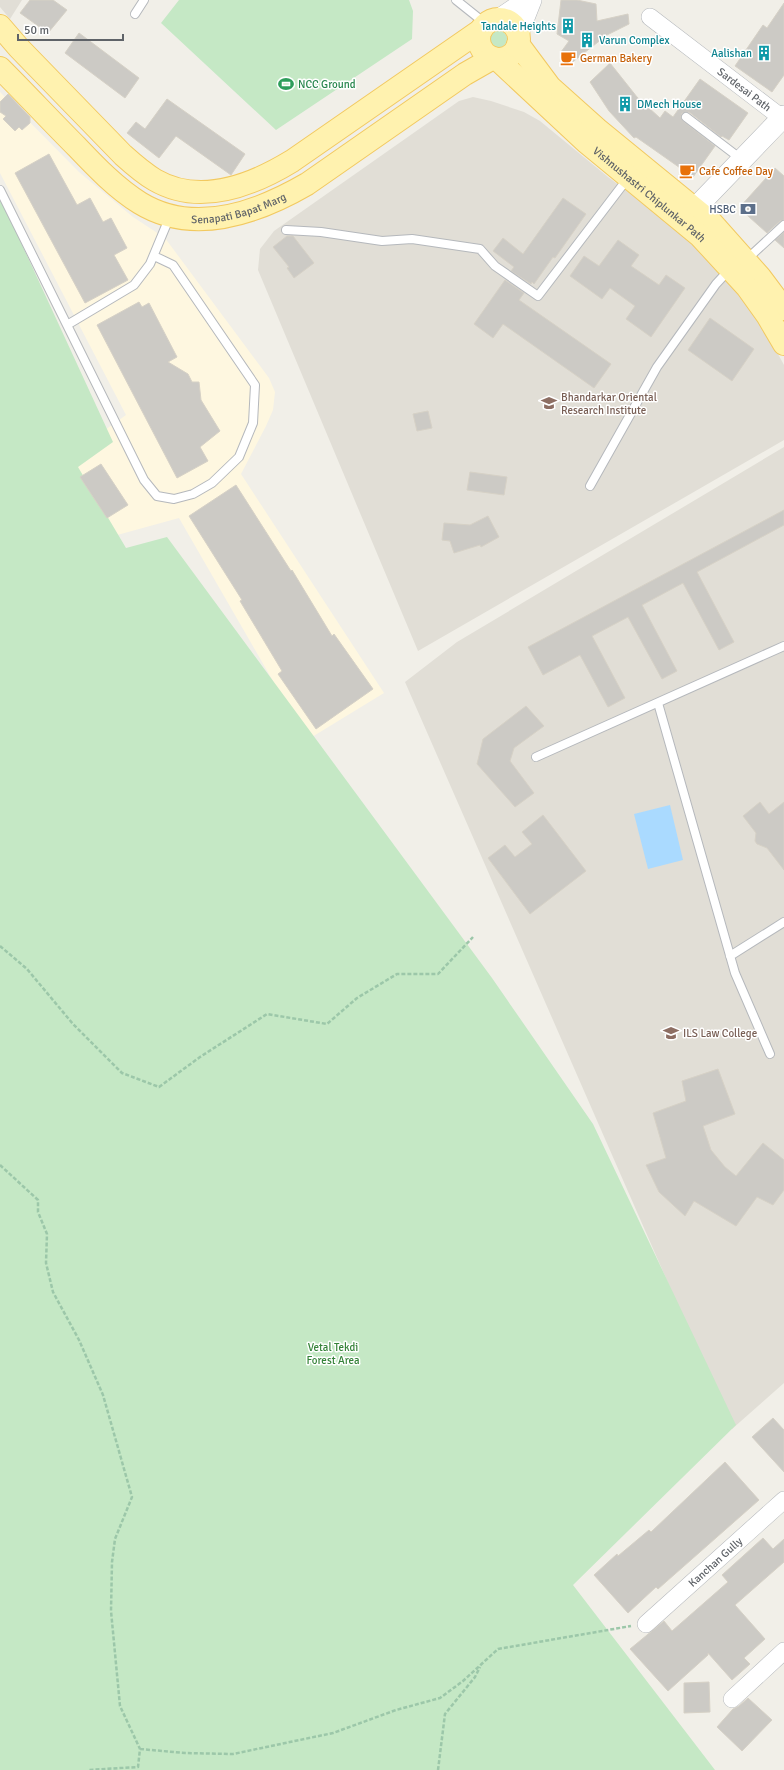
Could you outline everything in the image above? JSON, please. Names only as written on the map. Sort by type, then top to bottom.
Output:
[{"type":"main road","points":[[511,23],[518,38],[512,54],[505,58],[495,59],[484,52],[480,45],[479,38],[489,24],[511,23]]},
{"type":"main road","name":"Senapati Bapat Marg","points":[[0,26],[19,48],[123,155],[140,170],[171,188],[206,192],[232,188],[254,181],[274,172],[489,24]]},
{"type":"main road","name":"Vishnushastri Chiplunkar Path","points":[[518,38],[550,87],[688,215],[700,236],[738,265],[760,276],[784,309]]},
{"type":"main road","name":"Senapati Bapat Marg","points":[[0,68],[104,175],[123,192],[141,204],[162,214],[186,219],[207,220],[239,215],[264,207],[286,196],[307,184],[465,74],[495,59]]},
{"type":"main road","name":"Vishnushastri Chiplunkar Path","points":[[495,59],[586,142],[629,178],[688,215]]},
{"type":"main road","name":"Vishnushastri Chiplunkar Path","points":[[738,265],[747,287],[767,315],[784,344]]},
{"type":"street","points":[[489,24],[529,0]]},
{"type":"street","points":[[518,38],[529,0]]},
{"type":"street","name":"Sardesai Path","points":[[650,17],[783,117]]},
{"type":"street","points":[[688,215],[783,117]]},
{"type":"street","name":"Kanchan Gully","points":[[646,1624],[784,1500]]},
{"type":"street","points":[[732,1699],[784,1651]]},
{"type":"lane","points":[[135,14],[144,0]]},
{"type":"lane","points":[[456,0],[489,24]]},
{"type":"lane","points":[[686,117],[742,160]]},
{"type":"lane","points":[[286,230],[321,232],[382,241],[412,239],[480,249],[495,266],[538,296],[629,178]]},
{"type":"lane","points":[[0,190],[144,480],[157,496],[174,499],[193,494],[212,483],[239,458],[253,423],[255,385],[173,265],[154,256]]},
{"type":"lane","points":[[67,325],[134,285],[150,264],[170,215]]},
{"type":"lane","points":[[590,486],[657,368],[716,284],[784,225]]},
{"type":"lane","points":[[536,757],[784,646]]},
{"type":"lane","points":[[658,703],[735,973],[770,1054]]},
{"type":"lane","points":[[730,956],[784,922]]},
{"type":"path","points":[[0,946],[27,969],[72,1024],[122,1073],[159,1087],[200,1057],[267,1014],[327,1024],[357,998],[397,974],[438,974],[473,936]]},
{"type":"path","points":[[0,1165],[38,1200],[38,1212],[47,1234],[46,1263],[53,1292],[79,1340],[102,1395],[132,1498],[115,1539],[112,1562],[111,1611],[120,1706],[140,1749],[138,1766],[88,1770]]},
{"type":"path","points":[[140,1749],[185,1753],[233,1754],[333,1733],[396,1710],[440,1698],[463,1681],[498,1649],[646,1624]]},
{"type":"path","points":[[438,1770],[445,1714],[475,1677],[481,1665]]},
{"type":"shaded area","points":[[0,0],[22,0],[10,19],[0,7]]},
{"type":"shaded area","points":[[0,92],[79,172],[133,217],[165,238],[269,378],[275,392],[273,410],[241,474],[384,693],[307,740],[179,518],[110,537],[63,460],[126,415],[0,173]]},
{"type":"shaded area","name":"Bhandarkar Oriental Research Institute","points":[[473,97],[491,101],[524,112],[540,121],[608,177],[685,234],[756,314],[784,365],[784,440],[418,651],[258,270],[260,249],[274,231],[459,101]]},
{"type":"shaded area","name":"ILS Law College","points":[[784,447],[784,1383],[732,1429],[405,682],[457,642]]},
{"type":"green space","name":"NCC Ground","points":[[179,0],[409,0],[413,11],[412,39],[276,130],[161,23]]},
{"type":"green space","points":[[498,30],[502,31],[506,35],[506,43],[502,47],[498,48],[494,47],[490,43],[489,39],[490,35],[494,31]]},
{"type":"green space","name":"Vetal Tekdi Forest Area","points":[[0,197],[113,442],[78,467],[126,548],[167,537],[492,978],[593,1124],[736,1425],[573,1585],[715,1770],[0,1770]]},
{"type":"water","points":[[670,805],[683,860],[648,869],[634,814]]},
{"type":"building","points":[[30,0],[53,0],[67,10],[48,33],[20,13]]},
{"type":"building","points":[[561,0],[577,0],[596,4],[597,21],[628,14],[629,24],[607,35],[570,64],[561,52],[569,41],[557,34]]},
{"type":"building","name":"Aalishan","points":[[784,3],[784,75],[772,92],[735,66],[763,25],[767,28]]},
{"type":"building","points":[[79,33],[139,78],[125,98],[65,53]]},
{"type":"building","points":[[610,63],[637,97],[660,118],[665,111],[673,117],[700,79],[748,113],[729,140],[722,136],[721,137],[689,112],[682,113],[681,117],[683,121],[715,146],[693,177],[636,137],[634,138],[609,111],[590,82]]},
{"type":"building","points":[[8,94],[30,117],[30,123],[22,130],[19,127],[15,131],[3,119],[6,116],[0,112],[0,102]]},
{"type":"building","points":[[167,99],[245,154],[231,175],[176,136],[159,158],[127,133],[136,122],[145,129]]},
{"type":"building","points":[[49,154],[77,205],[90,198],[103,222],[111,218],[127,248],[114,255],[128,280],[85,303],[15,173]]},
{"type":"building","points":[[775,168],[784,176],[784,220],[780,221],[767,233],[739,208]]},
{"type":"building","points":[[563,198],[586,214],[555,258],[553,257],[534,284],[532,282],[531,284],[511,271],[514,267],[493,251],[503,238],[523,254]]},
{"type":"building","points":[[784,232],[784,248],[775,240]]},
{"type":"building","points":[[287,236],[293,236],[314,263],[294,278],[287,268],[289,267],[273,247]]},
{"type":"building","points":[[618,240],[639,255],[631,266],[659,285],[666,275],[685,288],[651,337],[626,319],[635,306],[610,288],[602,299],[570,276],[584,256],[599,266]]},
{"type":"building","points":[[505,280],[524,293],[519,300],[611,364],[594,388],[503,324],[493,338],[474,324]]},
{"type":"building","points":[[139,302],[142,307],[149,303],[177,357],[168,362],[188,374],[192,382],[199,382],[201,400],[220,431],[200,447],[208,461],[177,478],[97,325]]},
{"type":"building","points":[[710,318],[754,349],[732,381],[688,350]]},
{"type":"building","points":[[428,411],[432,428],[417,431],[413,414]]},
{"type":"building","points":[[101,464],[128,505],[107,518],[80,477]]},
{"type":"building","points":[[470,472],[507,477],[504,495],[467,490]]},
{"type":"building","points":[[236,485],[291,571],[292,570],[332,636],[334,634],[373,689],[316,729],[278,674],[282,671],[240,601],[242,600],[189,516]]},
{"type":"building","points":[[784,510],[784,525],[697,572],[734,642],[719,650],[683,583],[642,605],[677,671],[662,679],[628,617],[592,636],[625,698],[608,707],[580,655],[543,675],[528,647]]},
{"type":"building","points":[[488,516],[499,537],[481,547],[480,545],[454,553],[450,541],[442,540],[444,523],[470,525]]},
{"type":"building","points":[[526,706],[544,726],[514,748],[510,761],[534,793],[515,807],[477,764],[483,739]]},
{"type":"building","points":[[760,802],[769,814],[784,802],[784,870],[767,848],[757,844],[755,841],[756,833],[743,816]]},
{"type":"building","points":[[543,815],[586,871],[530,914],[488,858],[505,845],[515,857],[532,844],[522,832]]},
{"type":"building","points":[[718,1069],[735,1114],[703,1126],[711,1150],[725,1167],[736,1176],[763,1143],[784,1160],[784,1190],[773,1205],[757,1197],[736,1226],[694,1201],[685,1216],[659,1192],[646,1165],[666,1158],[653,1113],[686,1101],[682,1081]]},
{"type":"building","points":[[773,1418],[784,1430],[784,1472],[752,1437]]},
{"type":"building","points":[[725,1462],[759,1500],[658,1589],[656,1587],[628,1613],[594,1575],[617,1554],[618,1556],[649,1530],[651,1532]]},
{"type":"building","points":[[763,1538],[773,1549],[784,1539],[784,1562],[735,1605],[765,1639],[744,1658],[750,1664],[732,1680],[708,1653],[708,1655],[668,1691],[630,1649],[664,1621],[672,1631],[728,1582],[722,1575]]},
{"type":"building","points":[[709,1682],[710,1712],[684,1713],[684,1683]]},
{"type":"building","points":[[748,1698],[772,1720],[742,1751],[717,1727],[733,1709]]},
{"type":"place","name":"Tandale Heights","points":[[568,26]]},
{"type":"place","name":"Varun Complex","points":[[587,40]]},
{"type":"place","name":"Aalishan","points":[[764,53]]},
{"type":"place","name":"German Bakery","points":[[568,58]]},
{"type":"place","name":"NCC Ground","points":[[286,84]]},
{"type":"place","name":"DMech House","points":[[625,104]]},
{"type":"place","name":"Cafe Coffee Day","points":[[687,171]]},
{"type":"place","name":"HSBC","points":[[748,209]]},
{"type":"place","name":"Bhandarkar Oriental Research Institute","points":[[549,403]]},
{"type":"place","name":"ILS Law College","points":[[671,1033]]}]
